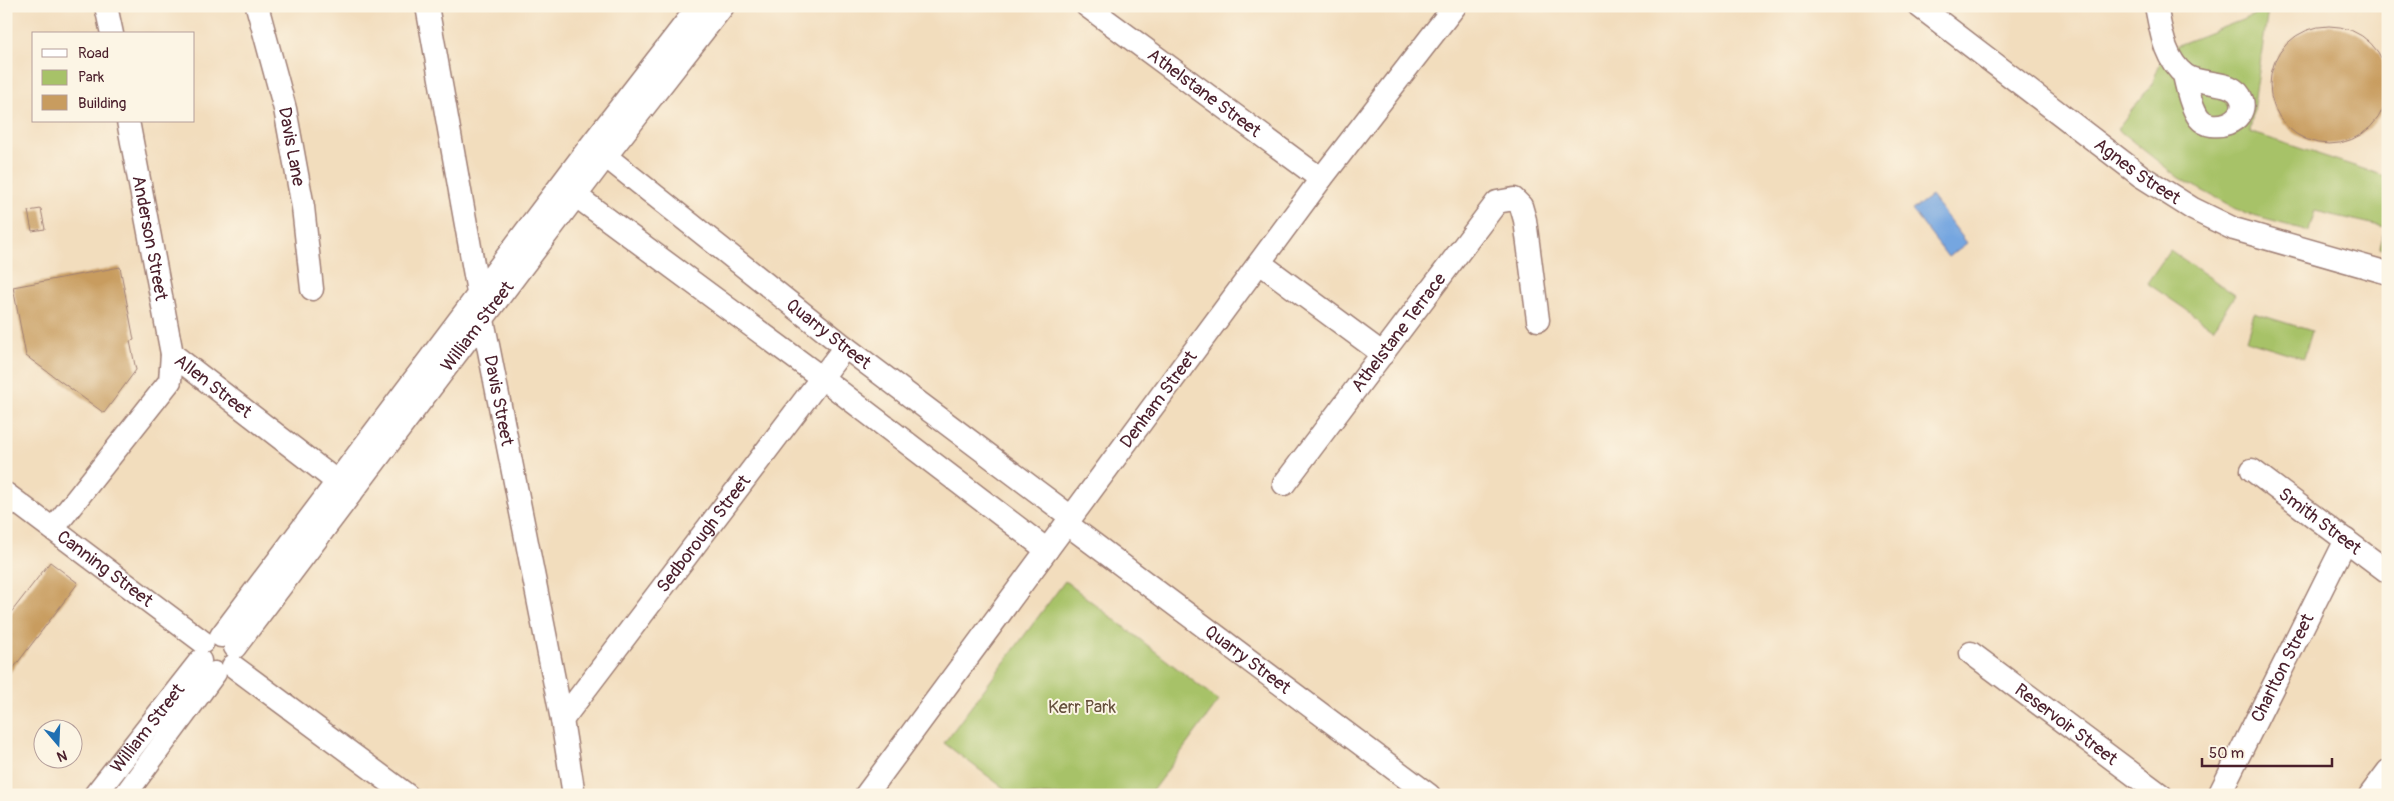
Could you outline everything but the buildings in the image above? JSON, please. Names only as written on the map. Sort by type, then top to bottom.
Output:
[{"type":"street","points":[[106,6],[112,32]]},
{"type":"street","name":"Davis Lane","points":[[258,6],[285,109],[303,207],[312,289]]},
{"type":"street","name":"Davis Street","points":[[427,6],[483,320],[562,720],[574,795]]},
{"type":"street","name":"William Street","points":[[95,795],[218,654],[345,487],[483,320],[569,190],[699,6]]},
{"type":"street","name":"William Street","points":[[598,151],[723,6]]},
{"type":"street","name":"Athelstane Street","points":[[1087,6],[1321,179]]},
{"type":"street","name":"Denham Street","points":[[866,795],[1321,179],[1455,6]]},
{"type":"street","name":"Agnes Street","points":[[1919,6],[2142,176],[2193,209],[2234,229],[2388,273]]},
{"type":"street","points":[[2156,6],[2165,50],[2184,75]]},
{"type":"street","name":"Anderson Street","points":[[128,122],[172,354]]},
{"type":"street","name":"Quarry Street","points":[[598,151],[845,347],[1069,521],[1428,795]]},
{"type":"street","points":[[569,190],[822,378],[1047,550]]},
{"type":"street","name":"William Street","points":[[345,487],[479,294],[569,190]]},
{"type":"street","name":"Athelstane Terrace","points":[[1284,484],[1497,202],[1514,199],[1521,206],[1525,220],[1538,320]]},
{"type":"street","points":[[1260,263],[1383,354]]},
{"type":"street","name":"Sedborough Street","points":[[562,720],[845,347]]},
{"type":"street","name":"Allen Street","points":[[172,354],[345,487]]},
{"type":"street","name":"Allen Street","points":[[53,529],[170,381],[172,354]]},
{"type":"street","name":"Smith Street","points":[[2252,470],[2388,572]]},
{"type":"street","name":"Canning Street","points":[[6,494],[407,795]]},
{"type":"street","name":"Charlton Street","points":[[2219,795],[2346,540]]},
{"type":"street","name":"Reservoir Street","points":[[1971,652],[2161,795]]},
{"type":"street","name":"William Street","points":[[126,795],[218,654]]},
{"type":"street","points":[[2370,795],[2388,772]]},
{"type":"green space","points":[[2268,10],[2250,132],[2388,177],[2388,251],[2380,248],[2385,227],[2315,211],[2309,231],[2246,214],[2179,178],[2117,129],[2152,84],[2165,50]]},
{"type":"green space","points":[[2170,250],[2235,295],[2213,328],[2147,283]]},
{"type":"green space","points":[[2254,313],[2312,331],[2304,358],[2246,340]]},
{"type":"green space","name":"Kerr Park","points":[[1065,581],[1219,701],[1149,795],[1013,795],[944,743]]},
{"type":"water","points":[[1931,196],[1967,243],[1948,257],[1912,210]]}]
